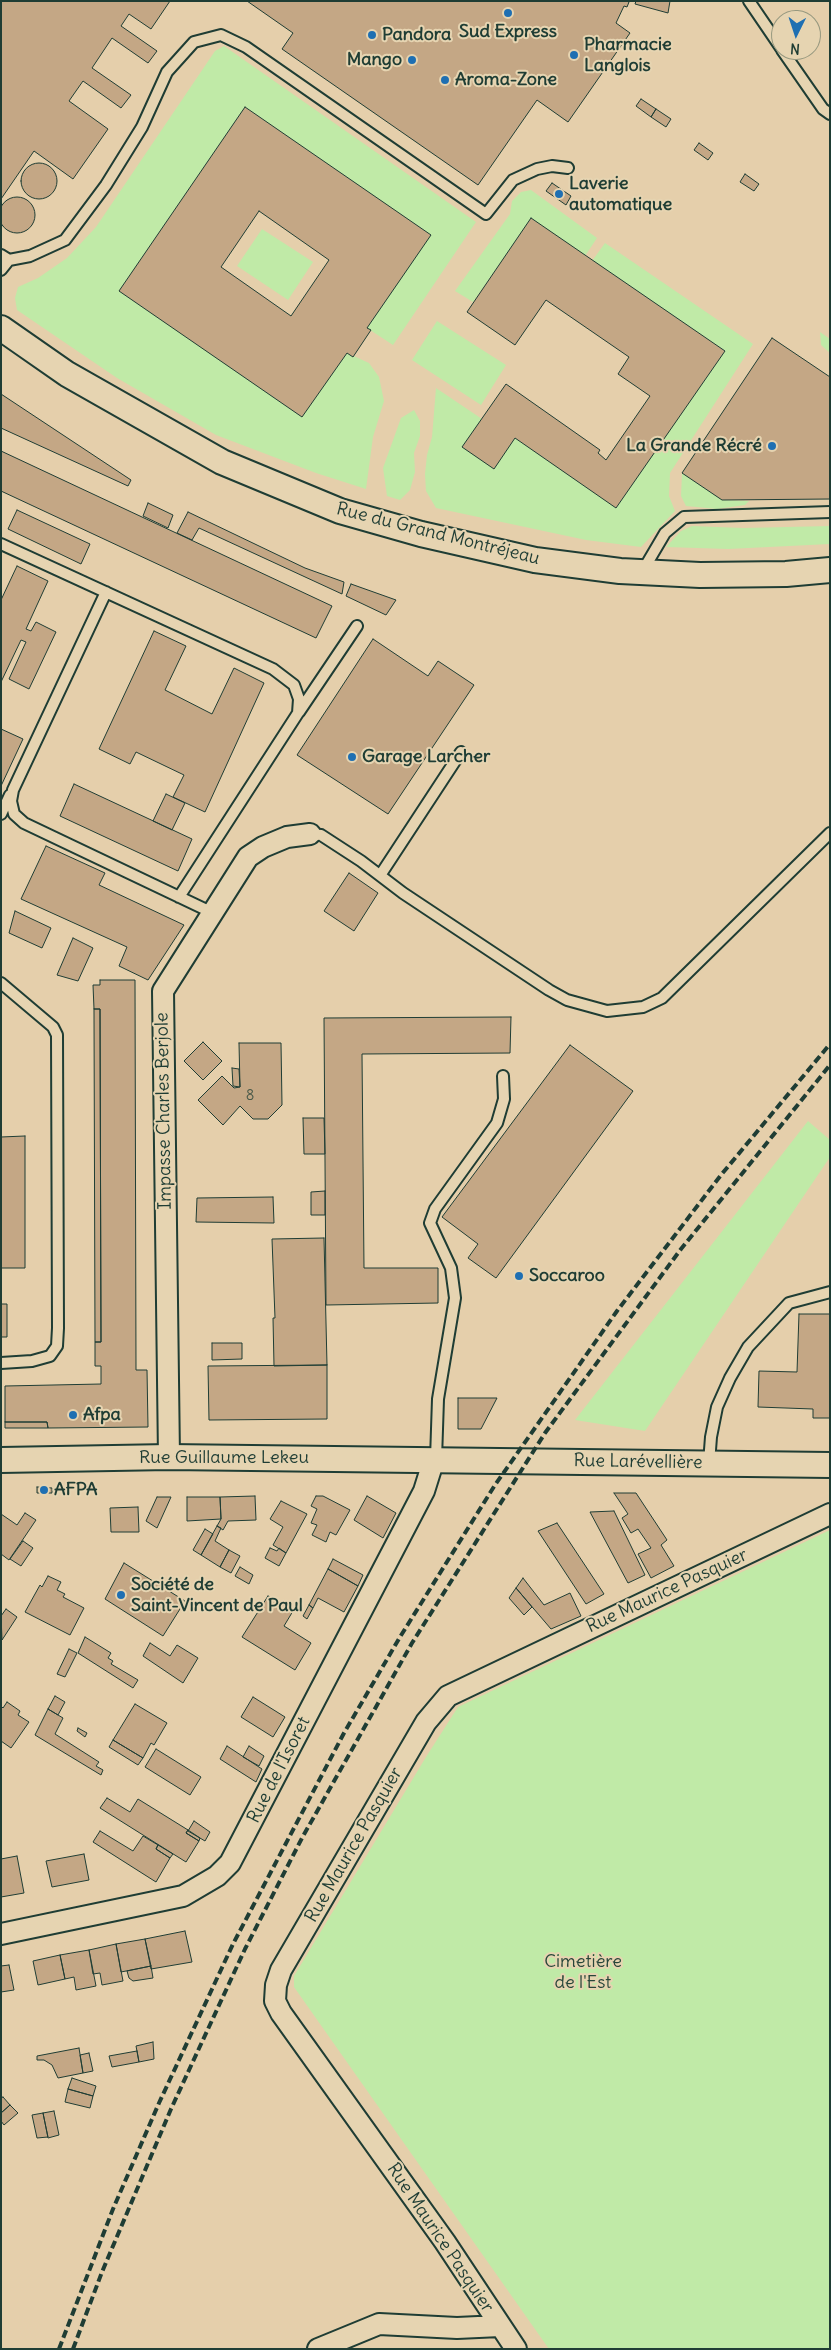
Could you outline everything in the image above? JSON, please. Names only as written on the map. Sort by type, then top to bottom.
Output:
[{"type":"street","name":"Rue du Grand Montréjeau","points":[[1,328],[68,374],[222,462],[340,511],[421,534],[535,560],[642,572],[700,575],[830,570]]},
{"type":"street","name":"Impasse Charles Berjole","points":[[169,1457],[163,991],[248,857],[263,847],[287,837],[310,834]]},
{"type":"street","name":"Rue Guillaume Lekeu","points":[[1,1460],[169,1457],[439,1459]]},
{"type":"street","name":"Rue Larévellière","points":[[439,1459],[830,1464]]},
{"type":"street","name":"Rue de l'Isoret","points":[[1,1934],[183,1896],[208,1882],[230,1863],[439,1459]]},
{"type":"street","name":"Rue Maurice Pasquier","points":[[516,2349],[445,2242],[281,2013],[275,2001],[276,1986],[281,1970],[426,1722],[448,1696],[830,1514]]},
{"type":"street","points":[[318,2349],[379,2324],[464,2328],[500,2326]]},
{"type":"lane","points":[[749,1],[771,33]]},
{"type":"lane","points":[[1,270],[5,257],[30,256],[65,240],[106,185],[142,126],[167,72],[194,42],[221,35],[246,47],[486,214],[513,180],[537,169],[552,166],[568,168]]},
{"type":"lane","points":[[790,60],[823,109],[830,114]]},
{"type":"lane","points":[[642,572],[665,533],[684,517],[830,512]]},
{"type":"lane","points":[[1,544],[273,669],[294,685],[300,699],[298,712]]},
{"type":"lane","points":[[1,814],[106,592]]},
{"type":"lane","points":[[179,897],[298,712],[357,626]]},
{"type":"lane","points":[[381,874],[462,752]]},
{"type":"lane","points":[[13,790],[11,801],[14,814],[24,823],[212,913]]},
{"type":"lane","points":[[310,834],[321,835],[381,874],[403,892],[549,990],[567,1000],[607,1011],[643,1007],[662,998],[830,833]]},
{"type":"lane","points":[[1,983],[53,1027],[57,1035],[58,1328],[56,1346],[50,1356],[32,1361],[1,1363]]},
{"type":"lane","points":[[439,1459],[438,1399],[455,1298],[451,1268],[430,1224],[436,1209],[497,1123],[504,1099],[503,1076]]},
{"type":"lane","points":[[710,1463],[711,1437],[717,1407],[730,1378],[748,1347],[789,1303],[830,1292]]},
{"type":"green space","points":[[224,46],[476,222],[393,345],[367,328],[430,235],[245,107],[119,291],[302,417],[347,353],[369,363],[379,377],[384,401],[373,437],[366,489],[316,473],[216,435],[117,378],[17,310],[15,298],[18,287],[38,278],[67,258],[96,227],[215,51]]},
{"type":"green space","points":[[531,190],[597,238],[585,256],[531,219],[473,302],[455,291],[510,214],[512,201],[521,192]]},
{"type":"green space","points":[[262,229],[313,262],[288,300],[237,266]]},
{"type":"green space","points":[[605,243],[753,344],[670,473],[669,496],[675,511],[641,547],[586,540],[436,508],[426,491],[425,474],[427,455],[432,437],[436,388],[482,419],[494,468],[515,438],[616,508],[725,351],[592,261]]},
{"type":"green space","points":[[437,321],[506,365],[481,405],[412,360]]},
{"type":"green space","points":[[820,332],[830,339],[830,353],[821,345]]},
{"type":"green space","points":[[414,410],[420,421],[420,436],[414,453],[415,472],[410,490],[400,500],[387,496],[383,468],[401,418]]},
{"type":"green space","points":[[682,473],[722,500],[749,501],[745,505],[717,509],[686,506],[681,496]]},
{"type":"green space","points":[[692,526],[743,528],[830,526],[830,544],[728,549],[666,547],[681,531]]},
{"type":"green space","points":[[808,1121],[830,1140],[830,1157],[645,1431],[575,1420]]},
{"type":"green space","name":"Cimetière de l'Est","points":[[830,1530],[830,2349],[549,2349],[294,1987],[294,1976],[458,1707]]},
{"type":"building","points":[[1,1],[170,1],[151,29],[129,14],[121,26],[157,51],[148,63],[112,38],[92,68],[131,95],[121,108],[83,81],[69,101],[108,129],[73,179],[34,151],[1,199]]},
{"type":"building","points":[[247,1],[626,1],[629,2],[627,7],[624,6],[616,23],[630,33],[568,122],[537,100],[478,185],[282,49],[293,33]]},
{"type":"building","points":[[636,1],[670,1],[668,13],[635,4]]},
{"type":"building","points":[[641,99],[656,109],[651,117],[636,106]]},
{"type":"building","points":[[245,107],[431,235],[367,328],[371,330],[353,357],[347,353],[302,417],[119,291]],"holes":[[[259,211],[329,260],[291,316],[221,267]]]},
{"type":"building","points":[[656,109],[671,119],[666,127],[651,117]]},
{"type":"building","points":[[699,143],[713,153],[708,160],[694,150]]},
{"type":"building","points":[[39,163],[51,169],[57,181],[51,193],[39,199],[27,193],[21,181],[27,169]]},
{"type":"building","points":[[745,174],[759,184],[754,191],[740,182]]},
{"type":"building","points":[[552,183],[571,196],[566,205],[546,191]]},
{"type":"building","points":[[17,197],[29,203],[35,215],[29,227],[17,233],[5,227],[-1,215],[5,203]]},
{"type":"building","points":[[531,218],[725,351],[616,508],[515,438],[494,469],[462,447],[506,384],[600,450],[598,453],[606,460],[650,396],[618,374],[629,357],[546,300],[515,345],[467,312]]},
{"type":"building","points":[[772,338],[830,377],[830,499],[722,500],[682,473]]},
{"type":"building","points":[[1,394],[131,480],[128,486],[1,428]]},
{"type":"building","points":[[1,451],[332,606],[316,638],[1,491]]},
{"type":"building","points":[[148,503],[173,515],[168,528],[143,516]]},
{"type":"building","points":[[17,510],[90,544],[81,564],[8,529]]},
{"type":"building","points":[[188,512],[305,568],[344,582],[342,594],[199,528],[192,540],[177,533]]},
{"type":"building","points":[[17,566],[48,581],[26,629],[31,631],[36,622],[56,632],[29,689],[9,679],[26,642],[21,640],[1,682],[1,600]]},
{"type":"building","points":[[351,584],[396,600],[386,615],[346,596]]},
{"type":"building","points":[[154,631],[186,646],[165,690],[212,714],[234,668],[264,683],[205,812],[173,797],[184,775],[136,752],[130,764],[99,749]]},
{"type":"building","points":[[373,639],[428,676],[438,661],[474,685],[388,814],[297,755]]},
{"type":"building","points":[[1,729],[23,739],[1,786]]},
{"type":"building","points":[[74,784],[192,839],[178,871],[60,816]]},
{"type":"building","points":[[166,794],[185,803],[172,830],[153,821]]},
{"type":"building","points":[[46,846],[105,873],[99,885],[184,925],[148,980],[119,966],[127,947],[21,899]]},
{"type":"building","points":[[349,873],[378,893],[354,931],[324,911]]},
{"type":"building","points":[[15,911],[51,928],[42,948],[9,933]]},
{"type":"building","points":[[73,938],[93,948],[78,981],[57,975]]},
{"type":"building","points":[[100,980],[135,980],[136,1370],[147,1370],[148,1427],[48,1428],[47,1422],[5,1422],[5,1386],[101,1384],[101,1366],[95,1366],[95,1342],[101,1342],[100,1009],[94,1009],[93,985],[100,985]]},
{"type":"building","points":[[94,1009],[100,1009],[101,1342],[95,1342]]},
{"type":"building","points":[[511,1017],[510,1053],[362,1054],[364,1268],[438,1268],[438,1303],[326,1305],[324,1018]]},
{"type":"building","points":[[203,1042],[222,1061],[203,1080],[184,1061]]},
{"type":"building","points":[[239,1043],[281,1043],[282,1105],[268,1119],[253,1119],[240,1106],[223,1125],[198,1100],[222,1076],[234,1088],[240,1087]]},
{"type":"building","points":[[570,1045],[633,1091],[496,1278],[468,1258],[478,1244],[442,1217]]},
{"type":"building","points":[[232,1068],[239,1069],[240,1087],[233,1086]]},
{"type":"building","points":[[303,1118],[324,1118],[325,1154],[304,1154]]},
{"type":"building","points":[[25,1136],[25,1268],[1,1268],[1,1137]]},
{"type":"building","points":[[325,1191],[325,1215],[311,1215],[311,1192]]},
{"type":"building","points":[[273,1197],[274,1223],[196,1222],[197,1198]]},
{"type":"building","points":[[324,1238],[327,1365],[274,1366],[273,1318],[275,1318],[272,1239]]},
{"type":"building","points":[[1,1304],[7,1304],[7,1337],[1,1337]]},
{"type":"building","points":[[799,1314],[830,1314],[830,1418],[813,1418],[813,1409],[758,1407],[759,1371],[797,1372]]},
{"type":"building","points":[[212,1343],[242,1343],[242,1359],[212,1360]]},
{"type":"building","points":[[327,1365],[327,1419],[209,1420],[208,1366]]},
{"type":"building","points":[[458,1398],[497,1398],[481,1429],[458,1429]]},
{"type":"building","points":[[5,1422],[47,1422],[48,1428],[5,1428]]},
{"type":"building","points":[[37,1487],[52,1488],[52,1493],[37,1493]]},
{"type":"building","points":[[614,1493],[636,1493],[667,1540],[661,1545],[674,1566],[651,1578],[638,1554],[651,1548],[638,1529],[631,1533],[622,1518],[628,1514]]},
{"type":"building","points":[[255,1496],[256,1520],[228,1521],[223,1530],[217,1526],[221,1519],[220,1497]]},
{"type":"building","points":[[316,1496],[323,1496],[350,1510],[336,1535],[330,1532],[326,1542],[312,1535],[317,1525],[311,1523],[317,1509],[311,1506]]},
{"type":"building","points":[[367,1496],[396,1513],[383,1538],[354,1520]]},
{"type":"building","points":[[157,1497],[171,1497],[157,1528],[146,1521]]},
{"type":"building","points":[[187,1497],[220,1497],[221,1519],[187,1521]]},
{"type":"building","points":[[281,1501],[307,1514],[286,1553],[273,1545],[283,1527],[270,1519]]},
{"type":"building","points":[[138,1507],[139,1532],[111,1532],[110,1508]]},
{"type":"building","points":[[614,1511],[645,1575],[628,1583],[590,1512]]},
{"type":"building","points":[[25,1513],[36,1520],[9,1560],[1,1554],[1,1514],[17,1525]]},
{"type":"building","points":[[557,1523],[604,1594],[586,1604],[538,1531]]},
{"type":"building","points":[[217,1526],[221,1528],[215,1541],[229,1550],[220,1567],[201,1555]]},
{"type":"building","points":[[205,1529],[213,1534],[201,1555],[193,1550]]},
{"type":"building","points":[[23,1541],[33,1548],[21,1566],[10,1559]]},
{"type":"building","points":[[270,1548],[277,1551],[279,1548],[286,1553],[279,1566],[265,1558]]},
{"type":"building","points":[[229,1550],[240,1556],[231,1573],[220,1567]]},
{"type":"building","points":[[333,1559],[363,1575],[358,1586],[328,1569]]},
{"type":"building","points":[[124,1563],[185,1601],[163,1636],[105,1599]]},
{"type":"building","points":[[240,1567],[253,1575],[249,1584],[235,1576]]},
{"type":"building","points":[[328,1569],[358,1586],[344,1612],[318,1598],[313,1608],[309,1605]]},
{"type":"building","points":[[48,1576],[61,1582],[57,1590],[65,1594],[63,1597],[84,1608],[70,1635],[25,1612],[40,1585],[42,1587]]},
{"type":"building","points":[[523,1578],[544,1605],[570,1593],[581,1616],[551,1629],[516,1588]]},
{"type":"building","points":[[516,1588],[532,1607],[524,1615],[509,1598]]},
{"type":"building","points":[[268,1596],[293,1611],[284,1626],[311,1643],[295,1670],[242,1637]]},
{"type":"building","points":[[309,1605],[313,1608],[307,1619],[303,1616]]},
{"type":"building","points":[[6,1609],[17,1617],[2,1640],[1,1616]]},
{"type":"building","points":[[85,1637],[111,1653],[108,1658],[113,1661],[111,1664],[138,1680],[133,1688],[78,1653]]},
{"type":"building","points":[[150,1643],[170,1656],[177,1645],[198,1658],[183,1683],[143,1656]]},
{"type":"building","points":[[69,1649],[77,1653],[65,1677],[57,1674]]},
{"type":"building","points":[[55,1696],[65,1702],[58,1715],[48,1709]]},
{"type":"building","points":[[253,1697],[285,1717],[273,1737],[241,1717]]},
{"type":"building","points":[[7,1702],[20,1711],[18,1715],[29,1722],[11,1748],[1,1741],[1,1706],[3,1708]]},
{"type":"building","points":[[135,1704],[167,1723],[154,1745],[151,1743],[143,1758],[113,1740]]},
{"type":"building","points":[[48,1709],[63,1718],[55,1734],[99,1762],[96,1766],[103,1770],[101,1775],[35,1735]]},
{"type":"building","points":[[78,1728],[87,1733],[85,1737],[77,1731]]},
{"type":"building","points":[[113,1740],[143,1758],[138,1765],[109,1747]]},
{"type":"building","points":[[227,1746],[262,1769],[256,1782],[220,1759]]},
{"type":"building","points":[[249,1746],[264,1756],[259,1766],[243,1757]]},
{"type":"building","points":[[156,1749],[201,1777],[190,1795],[145,1767]]},
{"type":"building","points":[[107,1798],[130,1812],[138,1799],[188,1830],[186,1833],[199,1841],[186,1862],[100,1808]]},
{"type":"building","points":[[194,1821],[210,1832],[205,1841],[188,1831]]},
{"type":"building","points":[[188,1830],[200,1838],[199,1841],[186,1833]]},
{"type":"building","points":[[100,1831],[133,1851],[143,1836],[158,1845],[156,1849],[170,1858],[156,1882],[93,1842]]},
{"type":"building","points":[[158,1845],[173,1854],[170,1858],[156,1849]]},
{"type":"building","points":[[84,1854],[89,1880],[52,1887],[46,1861]]},
{"type":"building","points":[[17,1856],[24,1893],[1,1897],[1,1859]]},
{"type":"building","points":[[185,1931],[192,1962],[151,1969],[145,1939]]},
{"type":"building","points":[[145,1939],[151,1966],[121,1972],[116,1944]]},
{"type":"building","points":[[116,1944],[123,1981],[102,1985],[100,1973],[93,1974],[89,1950]]},
{"type":"building","points":[[89,1950],[96,1986],[76,1990],[74,1977],[65,1979],[60,1955]]},
{"type":"building","points":[[60,1955],[65,1979],[38,1985],[33,1961]]},
{"type":"building","points":[[9,1965],[14,1990],[1,1992],[1,1966]]},
{"type":"building","points":[[151,1966],[153,1978],[133,1981],[129,1978],[127,1971]]},
{"type":"building","points":[[153,2042],[154,2059],[139,2062],[136,2046]]},
{"type":"building","points":[[79,2048],[83,2073],[58,2078],[52,2065],[44,2060],[37,2060],[37,2056]]},
{"type":"building","points":[[137,2051],[139,2062],[112,2067],[109,2056]]},
{"type":"building","points":[[89,2053],[93,2071],[83,2073],[80,2055]]},
{"type":"building","points":[[72,2078],[96,2086],[93,2096],[68,2089]]},
{"type":"building","points":[[68,2089],[93,2096],[90,2108],[65,2102]]},
{"type":"building","points":[[3,2097],[10,2105],[1,2113],[1,2098]]},
{"type":"building","points":[[10,2105],[18,2113],[4,2125],[1,2121],[1,2113]]},
{"type":"building","points":[[54,2111],[59,2135],[48,2138],[43,2113]]},
{"type":"building","points":[[43,2113],[48,2137],[37,2138],[32,2115]]},
{"type":"railway","points":[[59,2349],[113,2209],[159,2103],[233,1944],[344,1733],[400,1637],[495,1485],[617,1311],[721,1175],[830,1044]]},
{"type":"railway","points":[[73,2349],[102,2272],[171,2109],[245,1949],[302,1838],[412,1643],[545,1433],[681,1249],[830,1065]]},
{"type":"place","name":"Sud Express","points":[[508,13]]},
{"type":"place","name":"Pandora","points":[[372,35]]},
{"type":"place","name":"Pharmacie Langlois","points":[[574,55]]},
{"type":"place","name":"Mango","points":[[412,60]]},
{"type":"place","name":"Aroma-Zone","points":[[445,80]]},
{"type":"place","name":"Laverie automatique","points":[[559,194]]},
{"type":"place","name":"La Grande Récré","points":[[772,446]]},
{"type":"place","name":"Garage Larcher","points":[[352,757]]},
{"type":"place","name":"Soccaroo","points":[[519,1276]]},
{"type":"place","name":"Afpa","points":[[73,1415]]},
{"type":"place","name":"AFPA","points":[[44,1490]]},
{"type":"place","name":"Société de Saint-Vincent de Paul","points":[[121,1595]]}]
